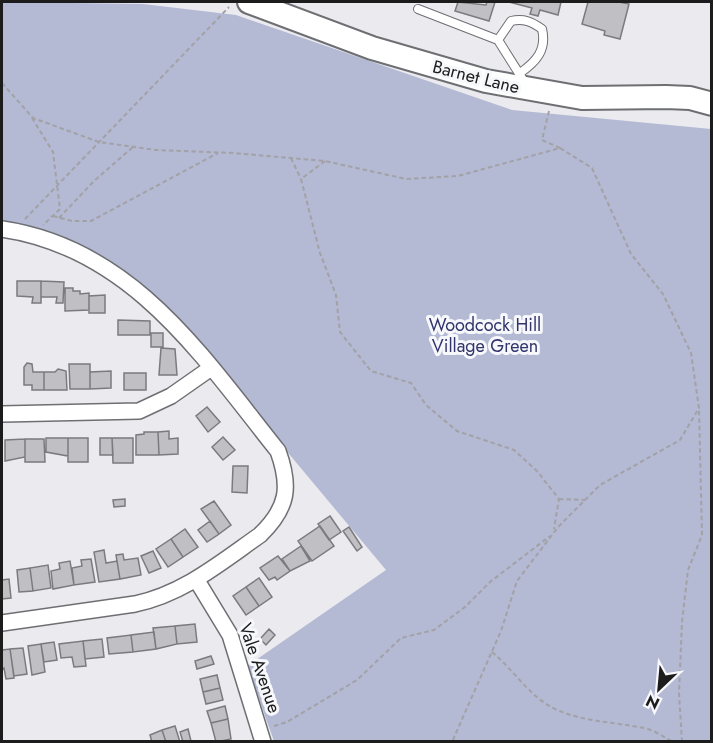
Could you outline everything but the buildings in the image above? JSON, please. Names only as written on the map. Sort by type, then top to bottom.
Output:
[{"type":"main road","name":"Barnet Lane","points":[[239,4],[372,48],[486,81],[524,81],[582,98],[690,98],[711,104]]},
{"type":"street","points":[[2,623],[156,600],[196,579],[271,525],[284,504],[286,474],[278,451],[211,368],[171,321],[118,274],[75,251],[33,235],[8,230]]},
{"type":"street","points":[[2,414],[139,411],[171,396],[211,368]]},
{"type":"street","name":"Vale Avenue","points":[[196,579],[230,635],[261,736]]},
{"type":"lane","points":[[418,9],[498,40],[524,81],[538,58],[544,39],[542,29],[533,22],[520,19],[511,21],[498,40]]},
{"type":"path","points":[[8,230],[57,186],[239,4]]},
{"type":"path","points":[[2,83],[33,118],[99,142],[133,147],[325,161],[406,179],[458,177],[560,148]]},
{"type":"path","points":[[550,105],[542,140],[560,148],[592,168],[631,254],[663,294],[691,353],[699,408],[702,535],[688,570],[682,622],[679,693],[682,741]]},
{"type":"path","points":[[30,114],[53,152],[60,209],[33,235]]},
{"type":"path","points":[[59,218],[133,147]]},
{"type":"path","points":[[52,216],[91,220],[221,152]]},
{"type":"path","points":[[261,736],[357,680],[401,638],[434,630],[465,607],[490,582],[554,532],[559,499],[537,471],[514,450],[457,431],[426,405],[411,383],[371,371],[340,332],[336,295],[320,253],[301,179],[291,158]]},
{"type":"path","points":[[301,179],[325,161]]},
{"type":"path","points":[[452,741],[492,651],[517,581],[554,532],[600,485],[680,440],[699,408]]},
{"type":"path","points":[[559,499],[585,500]]},
{"type":"path","points":[[492,651],[511,667],[529,692],[556,710],[590,721],[646,728],[673,741]]},
{"type":"green space","name":"Woodcock Hill Village Green","points":[[2,2],[143,4],[236,15],[512,110],[711,129],[711,741],[274,741],[247,666],[386,570],[172,314],[136,281],[18,223],[2,222]]}]
